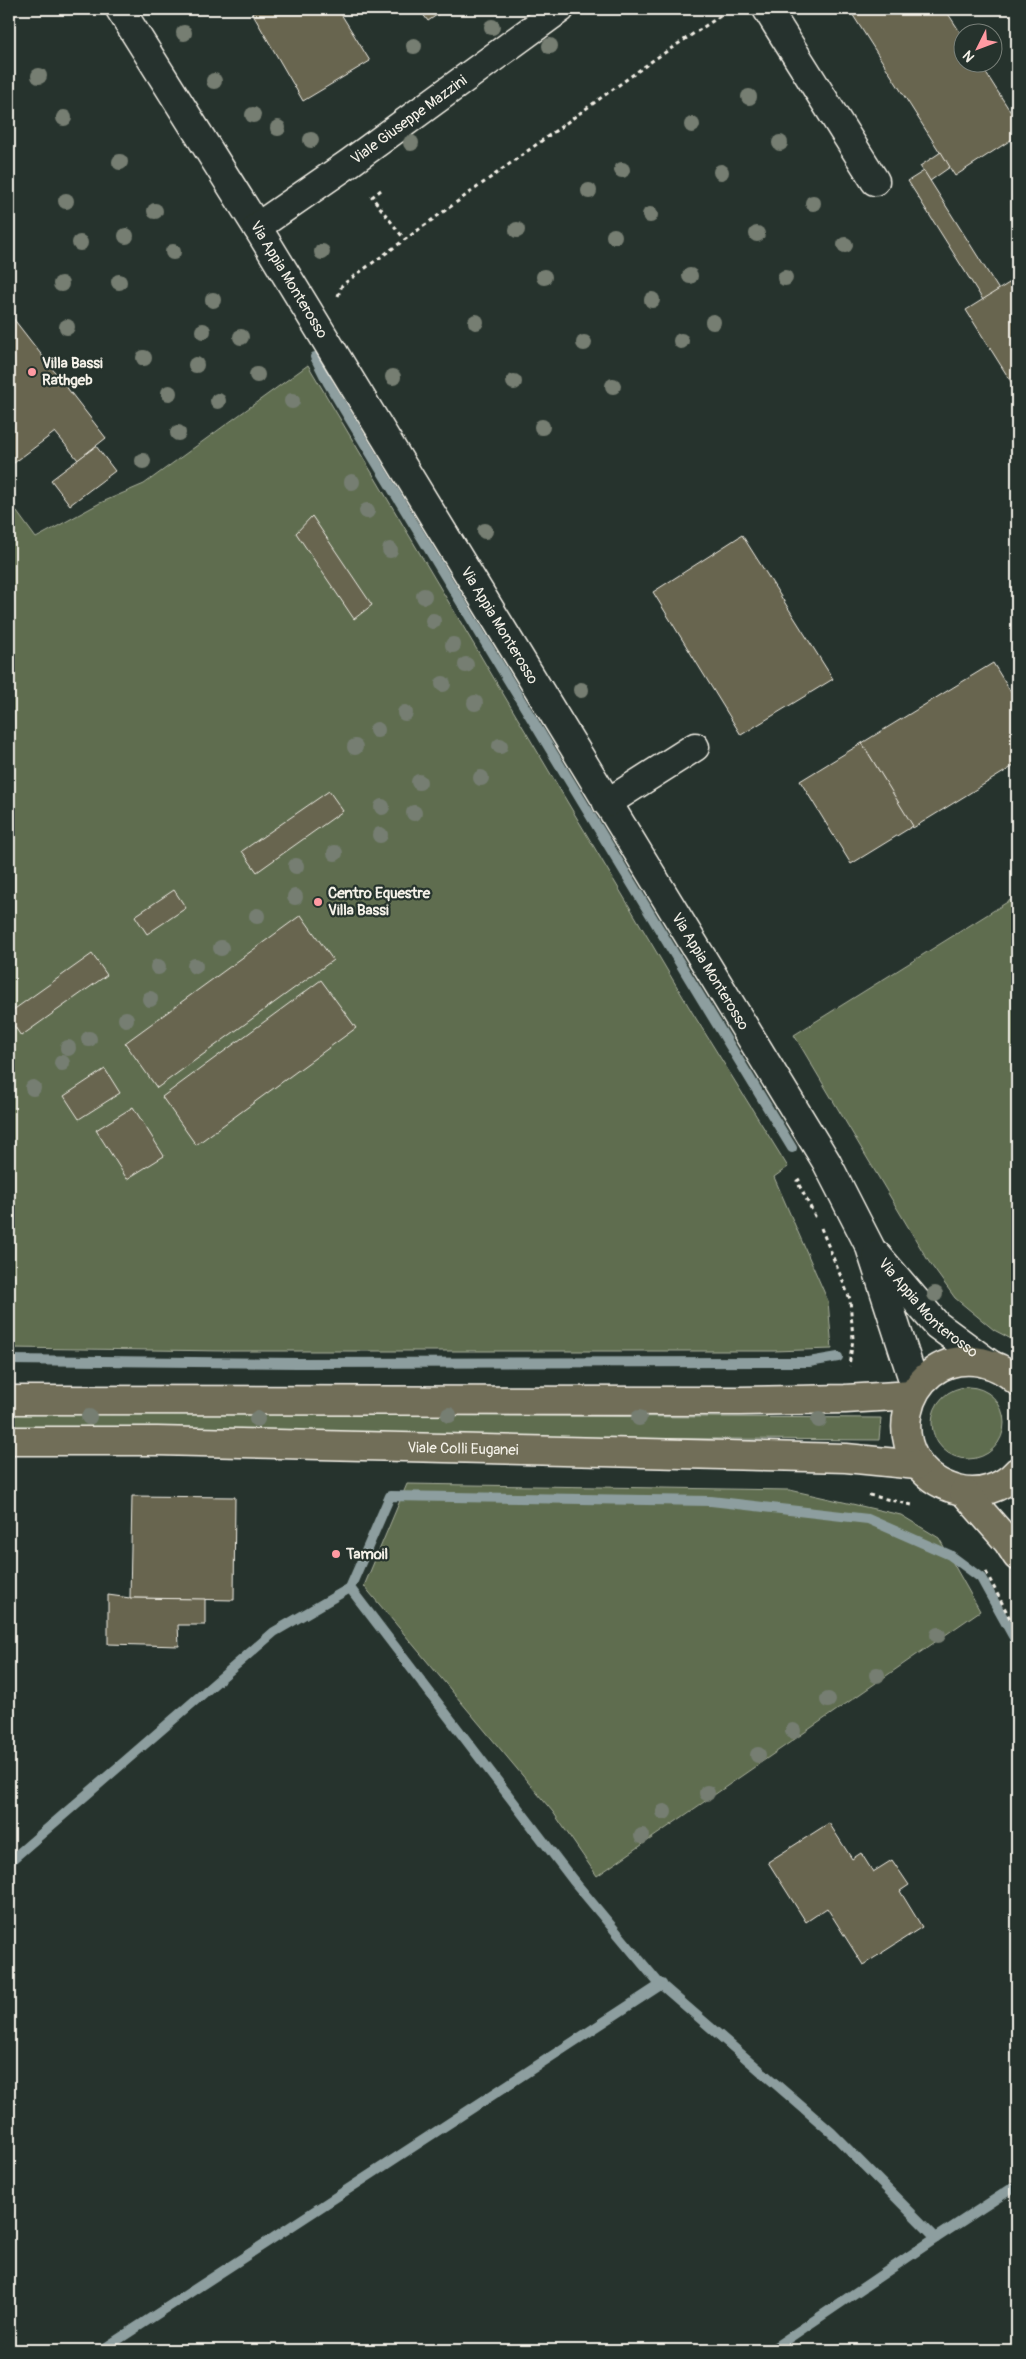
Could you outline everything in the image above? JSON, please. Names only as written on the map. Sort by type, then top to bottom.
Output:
[{"type":"main road","points":[[1017,1381],[1010,1374],[990,1364],[970,1360],[949,1364],[930,1374],[914,1392],[906,1412],[905,1431],[909,1448],[917,1465],[930,1478],[946,1487],[964,1492],[982,1492],[1000,1486],[1017,1472]]},
{"type":"main road","points":[[9,1400],[740,1401],[914,1392]]},
{"type":"main road","name":"Viale Colli Euganei","points":[[9,1441],[157,1441],[846,1458],[917,1465]]},
{"type":"main road","points":[[964,1492],[1008,1542],[1017,1556]]},
{"type":"street","name":"Via Appia Monterosso","points":[[120,9],[257,227],[826,1161],[870,1247],[914,1392]]},
{"type":"street","name":"Viale Giuseppe Mazzini","points":[[257,227],[348,164],[560,9]]},
{"type":"street","points":[[767,9],[875,181]]},
{"type":"street","points":[[607,803],[695,747]]},
{"type":"street","name":"Via Appia Monterosso","points":[[870,1247],[937,1325],[990,1364]]},
{"type":"path","points":[[337,298],[342,285],[652,60],[731,9]]},
{"type":"path","points":[[381,190],[372,197],[404,240]]},
{"type":"green space","name":"Centro Equestre Villa Bassi","points":[[308,365],[692,1012],[788,1167],[774,1177],[828,1301],[832,1349],[774,1351],[224,1351],[9,1348],[9,501],[36,538],[100,503],[144,484]]},
{"type":"green space","points":[[1017,896],[1017,1342],[994,1330],[955,1298],[929,1262],[794,1035]]},
{"type":"green space","points":[[968,1387],[988,1393],[998,1403],[1004,1423],[998,1443],[988,1453],[968,1459],[948,1453],[938,1443],[932,1423],[938,1403],[948,1393]]},
{"type":"green space","points":[[9,1413],[881,1418],[879,1440],[9,1434]]},
{"type":"green space","points":[[407,1484],[790,1490],[901,1515],[939,1538],[980,1611],[597,1876],[553,1812],[364,1586]]},
{"type":"building","points":[[260,9],[338,9],[370,61],[303,101],[252,13]]},
{"type":"building","points":[[419,9],[446,9],[428,21]]},
{"type":"building","points":[[849,9],[945,9],[954,23],[954,72],[985,72],[1017,122],[1017,136],[955,176]]},
{"type":"building","points":[[941,152],[950,167],[930,181],[920,166]]},
{"type":"building","points":[[924,171],[999,290],[983,300],[908,181]]},
{"type":"building","points":[[1017,278],[1017,387],[1015,388],[966,310]]},
{"type":"building","name":"Villa Bassi Rathgeb","points":[[9,313],[106,438],[78,460],[55,432],[10,466],[9,464]]},
{"type":"building","points":[[96,446],[115,471],[70,505],[51,480]]},
{"type":"building","points":[[312,516],[372,605],[354,619],[296,533]]},
{"type":"building","points":[[742,535],[833,679],[741,735],[653,592]]},
{"type":"building","points":[[993,663],[1017,702],[1017,764],[913,828],[862,743]]},
{"type":"building","points":[[862,743],[913,826],[851,864],[800,781]]},
{"type":"building","points":[[329,791],[343,811],[257,872],[242,851]]},
{"type":"building","points":[[174,890],[186,908],[147,934],[135,916]]},
{"type":"building","points":[[301,915],[333,960],[157,1088],[125,1043]]},
{"type":"building","points":[[92,954],[107,975],[21,1036],[9,1018],[9,1013]]},
{"type":"building","points":[[321,980],[356,1028],[196,1145],[162,1097]]},
{"type":"building","points":[[105,1069],[120,1093],[79,1119],[64,1096]]},
{"type":"building","points":[[133,1107],[164,1156],[127,1179],[96,1130]]},
{"type":"building","points":[[132,1496],[235,1497],[234,1600],[130,1598]]},
{"type":"building","points":[[108,1595],[130,1598],[205,1599],[205,1625],[178,1625],[179,1646],[108,1644]]},
{"type":"building","points":[[829,1823],[852,1859],[861,1853],[873,1872],[892,1860],[909,1885],[900,1891],[922,1927],[863,1965],[827,1908],[806,1922],[768,1862]]},
{"type":"waterway","points":[[315,357],[328,383],[792,1148]]},
{"type":"waterway","points":[[9,1360],[298,1363],[809,1362],[838,1357]]},
{"type":"waterway","points":[[1017,1643],[981,1578],[950,1555],[868,1519],[711,1501],[390,1496],[350,1588],[573,1880],[657,1981],[831,2132],[936,2238],[1017,2185]]},
{"type":"waterway","points":[[9,1862],[274,1632],[350,1588]]},
{"type":"waterway","points":[[102,2350],[662,1984]]},
{"type":"waterway","points":[[771,2350],[936,2238]]},
{"type":"place","name":"Villa Bassi Rathgeb","points":[[32,372]]},
{"type":"place","name":"Centro Equestre Villa Bassi","points":[[318,902]]},
{"type":"place","name":"Tamoil","points":[[336,1554]]}]
